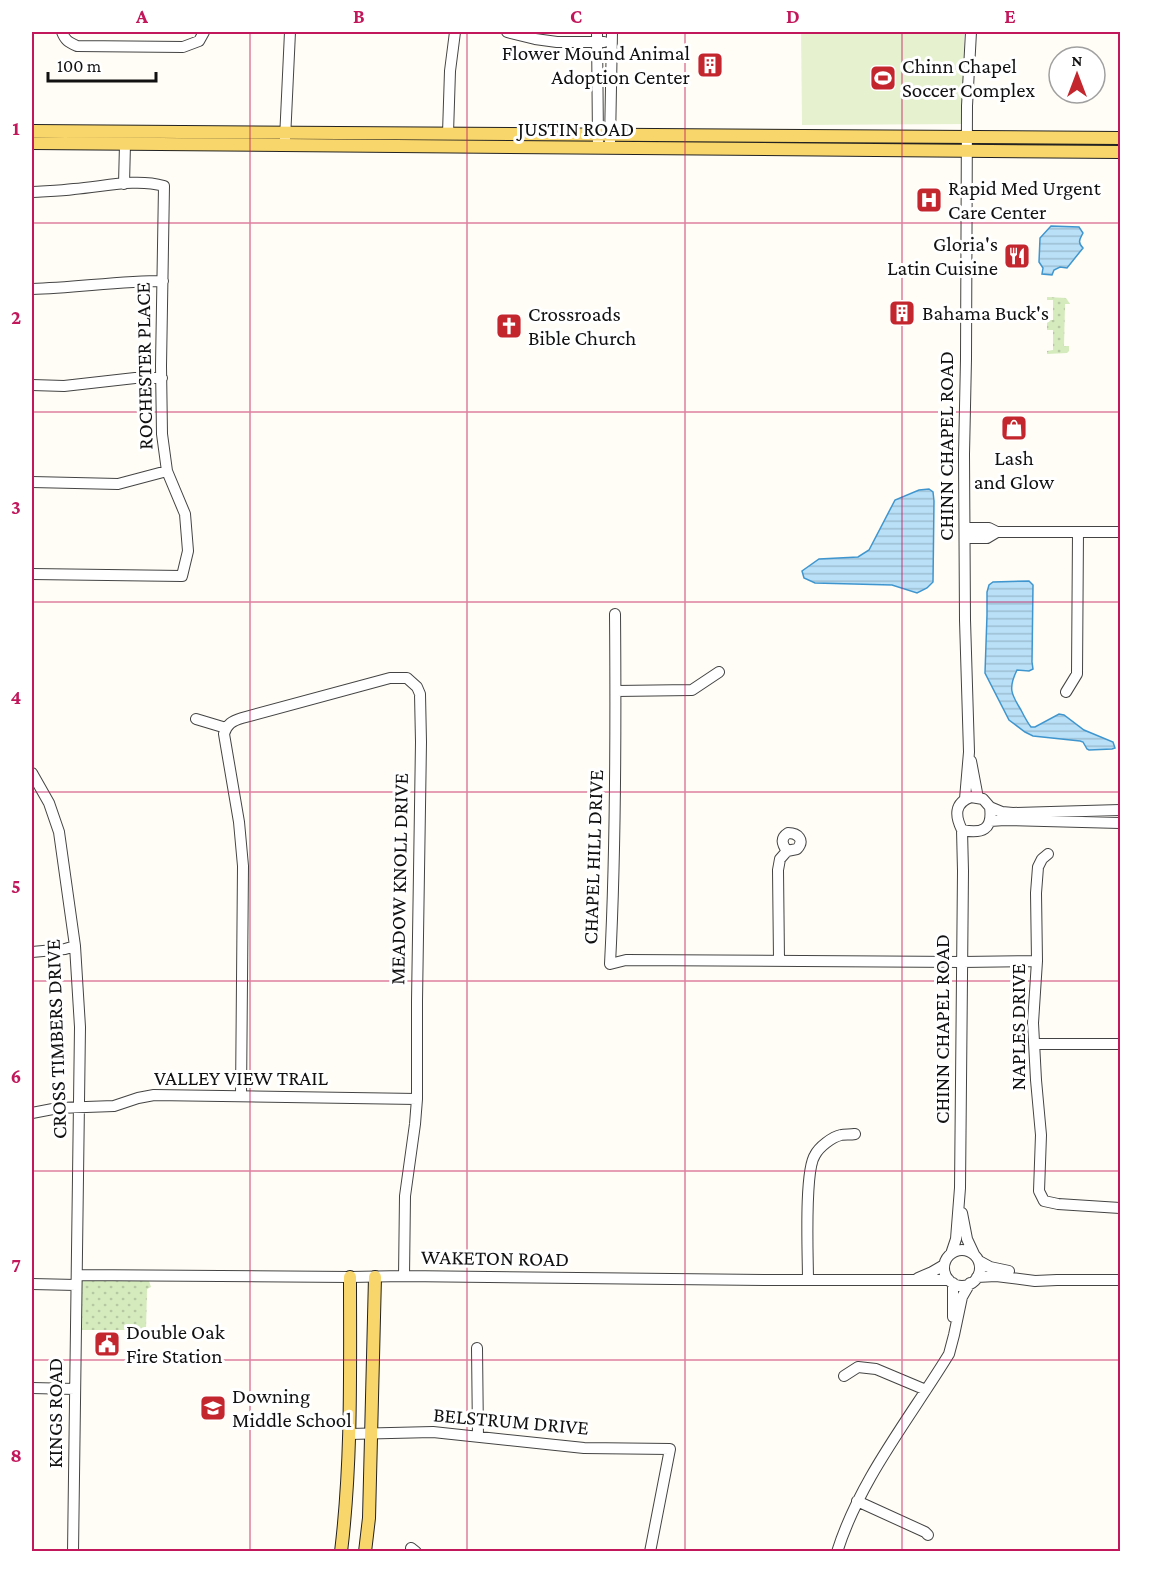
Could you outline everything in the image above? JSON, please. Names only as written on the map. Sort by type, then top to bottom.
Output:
[{"type":"main road","name":"JUSTIN ROAD","points":[[32,130],[1120,138]]},
{"type":"main road","name":"JUSTIN ROAD","points":[[32,143],[1120,152]]},
{"type":"main road","points":[[341,1551],[346,1508],[349,1434],[351,1277]]},
{"type":"main road","points":[[365,1551],[369,1518],[375,1277]]},
{"type":"street","points":[[62,32],[64,39],[76,46],[183,47],[199,41],[204,32]]},
{"type":"street","points":[[286,146],[290,32]]},
{"type":"street","points":[[448,133],[450,71],[455,32]]},
{"type":"street","points":[[507,32],[557,42],[577,41],[597,36],[612,37],[604,135]]},
{"type":"street","name":"CHINN CHAPEL ROAD","points":[[965,799],[969,752],[965,533],[967,106],[971,32]]},
{"type":"street","points":[[597,36],[604,148]]},
{"type":"street","points":[[32,192],[124,184],[125,144]]},
{"type":"street","name":"ROCHESTER PLACE","points":[[32,574],[182,576],[188,551],[185,514],[167,471],[162,434],[164,186],[151,183],[124,184]]},
{"type":"street","points":[[32,289],[128,281],[162,281]]},
{"type":"street","points":[[32,385],[64,386],[135,378],[162,378]]},
{"type":"street","points":[[32,482],[118,484],[167,471]]},
{"type":"street","points":[[965,533],[987,538],[997,532],[1120,532]]},
{"type":"street","points":[[1066,692],[1077,674],[1078,532]]},
{"type":"street","name":"CHAPEL HILL DRIVE","points":[[615,614],[616,691],[610,964],[626,960],[1037,961]]},
{"type":"street","points":[[616,691],[692,690],[719,672]]},
{"type":"street","name":"MEADOW KNOLL DRIVE","points":[[226,728],[230,722],[242,718],[390,678],[407,678],[417,687],[421,700],[417,1099],[405,1196],[404,1276]]},
{"type":"street","points":[[196,719],[226,728],[224,734],[239,822],[243,866],[241,1096]]},
{"type":"street","name":"CHINN CHAPEL ROAD","points":[[969,752],[978,798]]},
{"type":"street","name":"CROSS TIMBERS DRIVE","points":[[32,773],[49,803],[59,832],[75,946],[80,1027],[76,1280]]},
{"type":"street","points":[[990,807],[990,821],[984,828],[978,832],[962,830],[957,811],[958,806],[965,799],[983,799],[990,807],[1012,813],[1120,810]]},
{"type":"street","points":[[990,821],[1120,823]]},
{"type":"street","name":"CHINN CHAPEL ROAD","points":[[951,1254],[956,1239],[960,1188],[962,830]]},
{"type":"street","name":"CHINN CHAPEL ROAD","points":[[963,871],[970,841],[978,832]]},
{"type":"street","points":[[779,960],[778,870],[780,858],[787,851]]},
{"type":"street","name":"NAPLES DRIVE","points":[[1048,854],[1042,858],[1038,867],[1036,893],[1037,961],[1033,1023],[1041,1135],[1039,1191],[1044,1201],[1120,1209]]},
{"type":"street","points":[[32,952],[75,946]]},
{"type":"street","points":[[1034,1044],[1120,1044]]},
{"type":"street","name":"VALLEY VIEW TRAIL","points":[[32,1113],[58,1108],[114,1106],[154,1095],[417,1099]]},
{"type":"street","points":[[808,1281],[808,1209],[810,1170],[814,1155],[839,1136],[855,1134]]},
{"type":"street","name":"CHINN CHAPEL ROAD","points":[[960,1188],[964,1231],[976,1258]]},
{"type":"street","points":[[954,1335],[951,1282],[945,1273],[944,1265],[954,1251],[963,1250],[990,1267],[1057,1280]]},
{"type":"street","points":[[837,1551],[857,1501],[949,1354],[962,1297],[980,1269],[976,1258]]},
{"type":"street","name":"WAKETON ROAD","points":[[912,1280],[944,1265]]},
{"type":"street","name":"WAKETON ROAD","points":[[32,1284],[76,1280],[404,1276],[951,1282]]},
{"type":"street","points":[[951,1282],[962,1285],[996,1276],[1035,1281],[1120,1280]]},
{"type":"street","name":"KINGS ROAD","points":[[74,1551],[76,1280]]},
{"type":"street","points":[[477,1348],[478,1437]]},
{"type":"street","points":[[844,1376],[858,1367],[876,1369],[926,1390]]},
{"type":"street","points":[[32,1388],[75,1389]]},
{"type":"street","name":"BELSTRUM DRIVE","points":[[349,1434],[433,1432],[584,1448],[670,1449],[650,1551]]},
{"type":"street","points":[[857,1501],[928,1535]]},
{"type":"green space","name":"Chinn Chapel Soccer Complex","points":[[801,32],[964,32],[964,124],[802,125]]},
{"type":"green space","points":[[1047,297],[1066,298],[1070,304],[1065,304],[1064,346],[1069,346],[1067,353],[1047,354],[1047,351],[1053,350],[1053,330],[1047,330],[1047,320],[1053,320],[1053,300],[1047,300]]},
{"type":"green space","points":[[83,1280],[149,1281],[151,1287],[147,1289],[146,1330],[79,1330]]},
{"type":"water","points":[[1051,226],[1079,227],[1083,233],[1080,242],[1083,248],[1067,268],[1060,267],[1054,270],[1052,275],[1042,274],[1043,268],[1039,262],[1040,238]]},
{"type":"water","points":[[929,489],[933,492],[934,501],[933,582],[927,588],[917,593],[892,585],[815,583],[804,578],[802,571],[819,559],[858,557],[869,550],[895,500],[919,490]]},
{"type":"water","points":[[1029,581],[1033,585],[1033,669],[1017,670],[1012,682],[1015,700],[1031,727],[1059,714],[1064,715],[1084,730],[1113,742],[1115,748],[1089,750],[1080,741],[1033,736],[1009,720],[985,673],[987,592],[989,585],[993,582]]},
{"type":"place","name":"Flower Mound Animal Adoption Center","points":[[710,65]]},
{"type":"place","name":"Chinn Chapel Soccer Complex","points":[[883,78]]},
{"type":"place","name":"Rapid Med Urgent Care Center","points":[[929,200]]},
{"type":"place","name":"Gloria's Latin Cuisine","points":[[1017,256]]},
{"type":"place","name":"Bahama Buck's","points":[[902,313]]},
{"type":"place","name":"Crossroads Bible Church","points":[[509,326]]},
{"type":"place","name":"Lash and Glow","points":[[1014,428]]},
{"type":"place","name":"Double Oak Fire Station","points":[[107,1344]]},
{"type":"place","name":"Downing Middle School","points":[[213,1408]]}]
